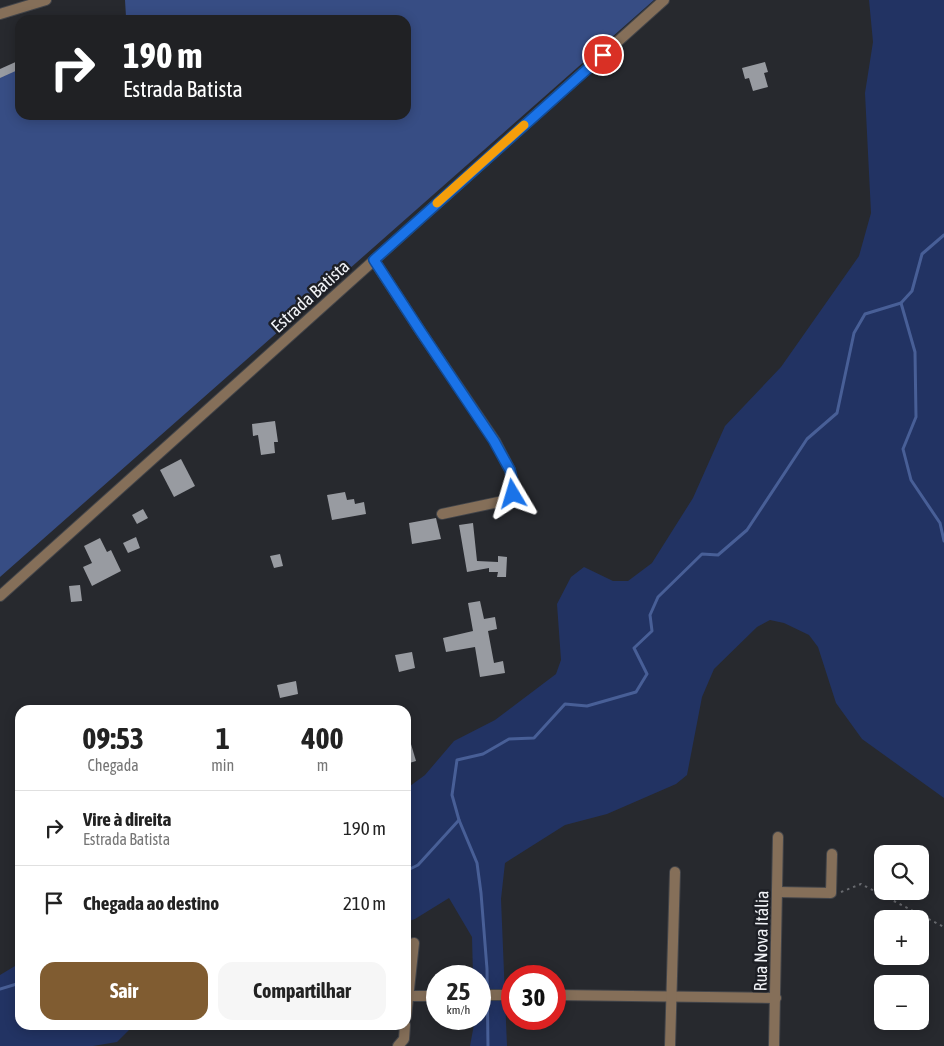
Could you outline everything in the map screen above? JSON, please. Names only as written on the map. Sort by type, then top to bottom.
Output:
[{"type":"street","points":[[0,14],[46,0]]},
{"type":"street","name":"Estrada Batista","points":[[0,596],[664,0]]},
{"type":"street","points":[[374,260],[494,441],[506,461],[512,479],[513,494],[508,500],[442,514]]},
{"type":"street","name":"Rua Nova Itália","points":[[774,1046],[778,837]]},
{"type":"street","points":[[778,892],[831,893],[832,854]]},
{"type":"street","points":[[670,1046],[674,872]]},
{"type":"street","points":[[411,970],[414,944]]},
{"type":"street","points":[[566,995],[672,995],[776,998]]},
{"type":"street","points":[[411,996],[426,996]]},
{"type":"street","points":[[398,1046],[404,1039],[405,1030]]},
{"type":"path","points":[[831,893],[838,894],[861,884],[944,927]]},
{"type":"shaded area","points":[[125,0],[654,0],[0,577],[0,77],[15,70],[15,120],[411,120],[411,15],[126,15]]},
{"type":"shaded area","points":[[869,0],[944,0],[944,798],[862,739],[836,703],[818,647],[809,635],[784,623],[770,620],[757,627],[714,669],[702,697],[687,775],[676,784],[607,814],[565,825],[505,863],[501,899],[504,965],[501,965],[501,1030],[506,1030],[507,1046],[470,1046],[473,1030],[491,1030],[491,965],[473,965],[472,937],[449,898],[411,920],[411,785],[425,775],[454,741],[495,720],[556,674],[561,660],[557,604],[571,577],[584,567],[613,581],[628,581],[652,563],[693,498],[725,426],[781,367],[859,256],[871,213],[865,93],[873,42]]},
{"type":"shaded area","points":[[15,966],[15,1030],[129,1030],[117,1042],[93,1046],[0,1046],[0,975]]},
{"type":"building","points":[[15,62],[15,71],[0,78],[0,69]]},
{"type":"building","points":[[765,62],[768,72],[764,73],[768,87],[753,91],[749,78],[745,79],[742,68]]},
{"type":"building","points":[[275,421],[278,442],[274,442],[275,453],[261,455],[258,435],[253,436],[252,424]]},
{"type":"building","points":[[181,459],[195,486],[174,497],[160,470]]},
{"type":"building","points":[[345,492],[347,500],[354,499],[355,504],[364,502],[366,514],[332,520],[327,495]]},
{"type":"building","points":[[143,509],[148,518],[137,524],[132,515]]},
{"type":"building","points":[[436,518],[441,539],[412,544],[409,523]]},
{"type":"building","points":[[473,523],[477,561],[498,562],[498,556],[507,557],[506,577],[497,577],[498,572],[489,572],[489,568],[467,572],[459,525]]},
{"type":"building","points":[[136,537],[140,548],[128,553],[123,543]]},
{"type":"building","points":[[100,538],[107,552],[111,550],[121,571],[92,586],[83,567],[92,563],[84,546]]},
{"type":"building","points":[[280,554],[283,566],[274,568],[270,556]]},
{"type":"building","points":[[80,585],[82,601],[71,602],[69,586]]},
{"type":"building","points":[[480,601],[484,619],[495,617],[497,629],[488,631],[494,663],[503,661],[505,673],[480,677],[475,647],[446,652],[443,638],[473,631],[468,603]]},
{"type":"building","points":[[412,652],[415,668],[399,672],[395,655]]},
{"type":"building","points":[[296,681],[298,694],[280,698],[277,685]]},
{"type":"building","points":[[411,744],[416,761],[411,762]]},
{"type":"waterway","points":[[411,868],[418,865],[459,820],[452,795],[457,760],[483,754],[509,739],[534,738],[565,704],[587,706],[636,692],[647,674],[634,648],[652,631],[650,615],[658,597],[702,554],[718,555],[747,530],[807,439],[837,413],[854,333],[865,314],[901,303],[912,291],[922,254],[944,235]]},
{"type":"waterway","points":[[901,303],[915,352],[916,417],[903,449],[911,480],[940,523],[944,541]]},
{"type":"waterway","points":[[459,820],[477,863],[481,893],[487,969],[488,1046]]},
{"type":"waterway","points":[[0,989],[15,984]]},
{"type":"slow traffic","points":[[437,203],[524,125]]},
{"type":"route","points":[[513,494],[514,486],[506,461],[374,260],[603,55]]}]
